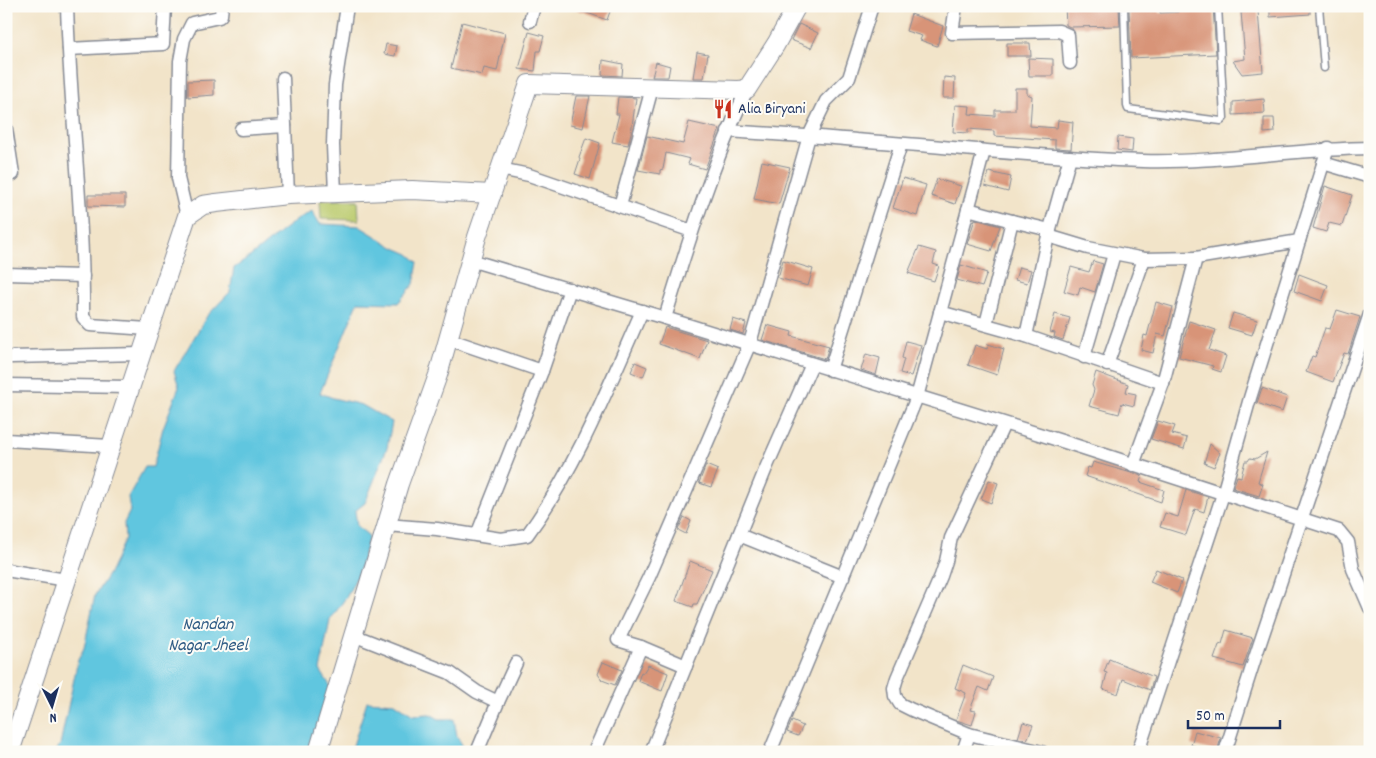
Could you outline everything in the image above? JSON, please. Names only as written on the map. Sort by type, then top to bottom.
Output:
[{"type":"street","points":[[68,6],[84,317],[90,325],[148,329]]},
{"type":"street","points":[[69,49],[163,44],[165,6]]},
{"type":"street","points":[[9,750],[186,216],[178,178],[180,61],[184,39],[192,23],[219,17],[222,6]]},
{"type":"street","points":[[335,193],[333,145],[335,85],[348,6]]},
{"type":"street","points":[[530,21],[534,6]]},
{"type":"street","points":[[665,318],[692,231],[728,131],[747,89],[776,44],[797,6]]},
{"type":"street","points":[[686,666],[641,647],[618,640],[650,577],[750,343],[809,136],[826,101],[849,78],[872,6]]},
{"type":"street","points":[[956,6],[952,32],[1059,31],[1068,35],[1070,63]]},
{"type":"street","points":[[284,78],[288,195]]},
{"type":"street","points":[[318,752],[386,525],[438,374],[470,260],[529,84],[747,89]]},
{"type":"street","points":[[620,206],[652,88]]},
{"type":"street","points":[[242,129],[285,126]]},
{"type":"street","points":[[6,129],[13,174]]},
{"type":"street","points":[[728,131],[984,151],[1144,161],[1181,160],[1328,148],[1370,148]]},
{"type":"street","points":[[830,370],[901,144]]},
{"type":"street","points":[[1138,752],[1223,494],[1250,398],[1328,148]]},
{"type":"street","points":[[770,752],[917,397],[984,151]]},
{"type":"street","points":[[1026,336],[1049,233],[1070,157]]},
{"type":"street","points":[[1323,163],[1370,177]]},
{"type":"street","points":[[500,169],[529,175],[692,231]]},
{"type":"street","points":[[186,216],[203,205],[288,195],[412,190],[492,194]]},
{"type":"street","points":[[968,209],[1114,254],[1144,259],[1196,258],[1299,241]]},
{"type":"street","points":[[986,324],[1012,221]]},
{"type":"street","points":[[1084,357],[1114,254]]},
{"type":"street","points":[[1133,465],[1163,383],[1196,258]]},
{"type":"street","points":[[1107,365],[1144,259]]},
{"type":"street","points":[[470,260],[750,343],[1339,531],[1348,542],[1353,569],[1370,608]]},
{"type":"street","points":[[6,274],[83,276]]},
{"type":"street","points":[[477,535],[542,370],[570,289]]},
{"type":"street","points":[[386,525],[437,529],[500,539],[527,535],[547,508],[575,457],[642,311]]},
{"type":"street","points":[[940,312],[1026,336],[1163,383]]},
{"type":"street","points":[[1225,752],[1254,658],[1303,518],[1370,314]]},
{"type":"street","points":[[448,339],[542,370]]},
{"type":"street","points":[[12,357],[140,354]]},
{"type":"street","points":[[651,752],[766,468],[812,364]]},
{"type":"street","points":[[6,385],[130,388]]},
{"type":"street","points":[[1004,424],[951,538],[941,576],[897,678],[894,696],[900,704],[969,734],[1042,752]]},
{"type":"street","points":[[6,440],[110,446]]},
{"type":"street","points":[[739,535],[843,577]]},
{"type":"street","points":[[6,570],[66,580]]},
{"type":"street","points":[[354,635],[450,673],[477,692],[498,702]]},
{"type":"street","points":[[594,752],[641,647]]},
{"type":"street","points":[[477,752],[516,663]]},
{"type":"street","points":[[963,752],[969,734]]},
{"type":"lane","points":[[1124,6],[1128,109],[1221,121],[1224,118],[1218,6]]},
{"type":"lane","points":[[1319,6],[1324,68]]},
{"type":"green space","points":[[320,200],[358,200],[359,220],[321,219]]},
{"type":"water","name":"Nandan Nagar Jheel","points":[[312,211],[320,224],[359,226],[395,248],[409,254],[418,262],[414,284],[398,303],[358,302],[320,393],[362,405],[392,422],[387,448],[365,503],[355,511],[357,526],[369,536],[359,572],[347,596],[330,620],[320,670],[331,687],[311,752],[55,752],[60,745],[78,660],[84,648],[95,595],[111,570],[125,538],[124,523],[130,511],[128,497],[145,467],[153,467],[163,428],[179,387],[174,371],[207,316],[230,292],[234,268],[291,224]]},
{"type":"water","points":[[367,701],[395,703],[413,715],[430,714],[439,719],[454,719],[457,736],[466,752],[351,752]]},
{"type":"building","points":[[573,6],[612,6],[607,20],[573,8]]},
{"type":"building","points":[[1065,6],[1116,6],[1116,9],[1119,9],[1120,26],[1070,27],[1066,25]]},
{"type":"building","points":[[1180,6],[1213,6],[1216,54],[1131,58],[1129,9],[1160,7],[1160,13],[1178,12]]},
{"type":"building","points":[[1270,6],[1310,6],[1310,14],[1270,17]]},
{"type":"building","points":[[1258,11],[1263,72],[1242,74],[1233,61],[1245,59],[1241,12]]},
{"type":"building","points":[[911,14],[943,26],[937,46],[920,40],[922,36],[906,31]]},
{"type":"building","points":[[462,22],[505,33],[497,71],[484,68],[482,75],[451,68]]},
{"type":"building","points":[[799,24],[818,33],[811,48],[791,40]]},
{"type":"building","points":[[529,32],[544,36],[540,51],[537,51],[535,71],[519,69]]},
{"type":"building","points":[[1007,43],[1030,43],[1031,56],[1007,56]]},
{"type":"building","points":[[386,44],[397,46],[395,56],[384,54]]},
{"type":"building","points":[[697,52],[708,54],[704,78],[693,78]]},
{"type":"building","points":[[1028,58],[1053,59],[1053,76],[1029,76]]},
{"type":"building","points":[[603,60],[623,64],[622,76],[602,75]]},
{"type":"building","points":[[656,62],[670,66],[668,77],[652,77]]},
{"type":"building","points":[[944,77],[955,78],[954,98],[943,98]]},
{"type":"building","points":[[214,80],[214,95],[188,97],[188,81]]},
{"type":"building","points":[[1015,88],[1027,88],[1027,94],[1032,96],[1030,126],[1057,128],[1058,120],[1073,122],[1071,149],[1055,148],[1055,140],[994,136],[994,131],[968,129],[968,133],[953,132],[955,105],[970,106],[969,114],[995,116],[995,110],[1015,110]]},
{"type":"building","points":[[576,96],[590,96],[583,128],[570,125]]},
{"type":"building","points":[[618,97],[636,98],[628,145],[612,142],[619,114],[616,114]]},
{"type":"building","points":[[1264,99],[1265,113],[1233,115],[1233,102]]},
{"type":"building","points":[[1264,118],[1274,118],[1275,132],[1264,133]]},
{"type":"building","points":[[689,122],[720,129],[705,169],[688,164],[690,159],[666,153],[663,169],[660,170],[660,174],[638,170],[647,136],[683,144]]},
{"type":"building","points":[[1118,137],[1133,139],[1132,152],[1117,150]]},
{"type":"building","points":[[586,138],[600,143],[590,179],[575,174]]},
{"type":"building","points":[[762,161],[790,167],[779,204],[754,199]]},
{"type":"building","points":[[989,172],[1011,177],[1008,192],[985,186]]},
{"type":"building","points":[[903,178],[926,185],[917,216],[893,208]]},
{"type":"building","points":[[937,179],[961,186],[955,204],[931,196]]},
{"type":"building","points":[[1325,186],[1352,195],[1342,226],[1329,223],[1326,232],[1313,228]]},
{"type":"building","points":[[88,195],[125,195],[125,207],[88,206]]},
{"type":"building","points":[[975,219],[1000,226],[991,251],[967,244]]},
{"type":"building","points":[[919,247],[936,252],[933,264],[939,266],[934,281],[908,273]]},
{"type":"building","points":[[783,260],[813,269],[808,286],[778,278]]},
{"type":"building","points":[[1093,261],[1103,264],[1095,292],[1080,287],[1078,295],[1064,291],[1071,267],[1089,272]]},
{"type":"building","points":[[961,265],[987,273],[982,287],[957,280]]},
{"type":"building","points":[[1019,267],[1031,270],[1027,283],[1015,280]]},
{"type":"building","points":[[1299,274],[1328,285],[1322,301],[1294,291]]},
{"type":"building","points":[[1156,302],[1173,307],[1165,336],[1157,334],[1153,353],[1141,350],[1144,335],[1147,336]]},
{"type":"building","points":[[1337,310],[1360,317],[1348,354],[1344,353],[1333,382],[1306,372],[1312,356],[1315,357],[1325,328],[1330,329]]},
{"type":"building","points":[[1233,313],[1257,320],[1252,335],[1228,328]]},
{"type":"building","points":[[1055,314],[1070,318],[1063,340],[1054,337],[1055,333],[1050,332]]},
{"type":"building","points":[[733,319],[746,323],[743,334],[730,330]]},
{"type":"building","points":[[1189,321],[1216,330],[1209,350],[1226,356],[1221,372],[1212,369],[1213,366],[1179,357]]},
{"type":"building","points":[[767,325],[792,332],[791,336],[829,346],[825,359],[762,340]]},
{"type":"building","points":[[665,327],[707,340],[700,359],[659,344]]},
{"type":"building","points":[[906,341],[921,345],[911,376],[900,373]]},
{"type":"building","points":[[988,344],[1004,349],[997,375],[968,365],[975,345],[987,349]]},
{"type":"building","points":[[866,354],[880,358],[876,375],[861,370]]},
{"type":"building","points":[[635,362],[647,367],[643,377],[631,372]]},
{"type":"building","points":[[1096,372],[1128,384],[1126,392],[1136,394],[1134,406],[1122,403],[1119,414],[1089,406],[1094,390],[1092,385]]},
{"type":"building","points":[[1262,388],[1287,397],[1282,412],[1257,403]]},
{"type":"building","points":[[1158,421],[1175,426],[1172,434],[1187,438],[1184,449],[1151,439]]},
{"type":"building","points":[[1210,444],[1220,453],[1214,467],[1204,463]]},
{"type":"building","points":[[1267,452],[1258,482],[1263,484],[1259,496],[1233,488],[1237,476],[1241,477],[1245,461],[1248,461],[1250,458],[1255,459]]},
{"type":"building","points":[[1093,462],[1142,476],[1140,482],[1164,490],[1161,502],[1085,476],[1088,467],[1091,468]]},
{"type":"building","points":[[706,465],[718,470],[711,487],[699,483]]},
{"type":"building","points":[[989,480],[998,483],[991,503],[981,499]]},
{"type":"building","points":[[1186,490],[1208,497],[1204,512],[1195,509],[1186,535],[1160,527],[1165,513],[1178,517]]},
{"type":"building","points":[[684,517],[691,521],[686,534],[678,530]]},
{"type":"building","points":[[690,561],[712,570],[697,604],[694,604],[693,607],[676,601]]},
{"type":"building","points":[[1156,569],[1182,580],[1177,593],[1150,582]]},
{"type":"building","points":[[1226,630],[1253,638],[1243,667],[1214,659],[1219,645],[1222,644]]},
{"type":"building","points":[[1109,659],[1154,677],[1150,690],[1123,679],[1118,694],[1103,689],[1107,673],[1104,672]]},
{"type":"building","points":[[603,662],[622,670],[615,685],[602,680],[598,674]]},
{"type":"building","points":[[648,665],[668,673],[662,691],[638,681],[641,672],[643,673]]},
{"type":"building","points":[[963,665],[993,677],[988,691],[979,687],[970,710],[976,711],[972,725],[956,720],[966,693],[955,688]]},
{"type":"building","points":[[792,721],[803,726],[798,736],[787,732]]},
{"type":"building","points":[[1023,722],[1033,725],[1027,740],[1018,738]]},
{"type":"building","points":[[1195,731],[1221,738],[1217,752],[1191,745]]},
{"type":"place","name":"Alia Biryani","points":[[723,109]]}]
